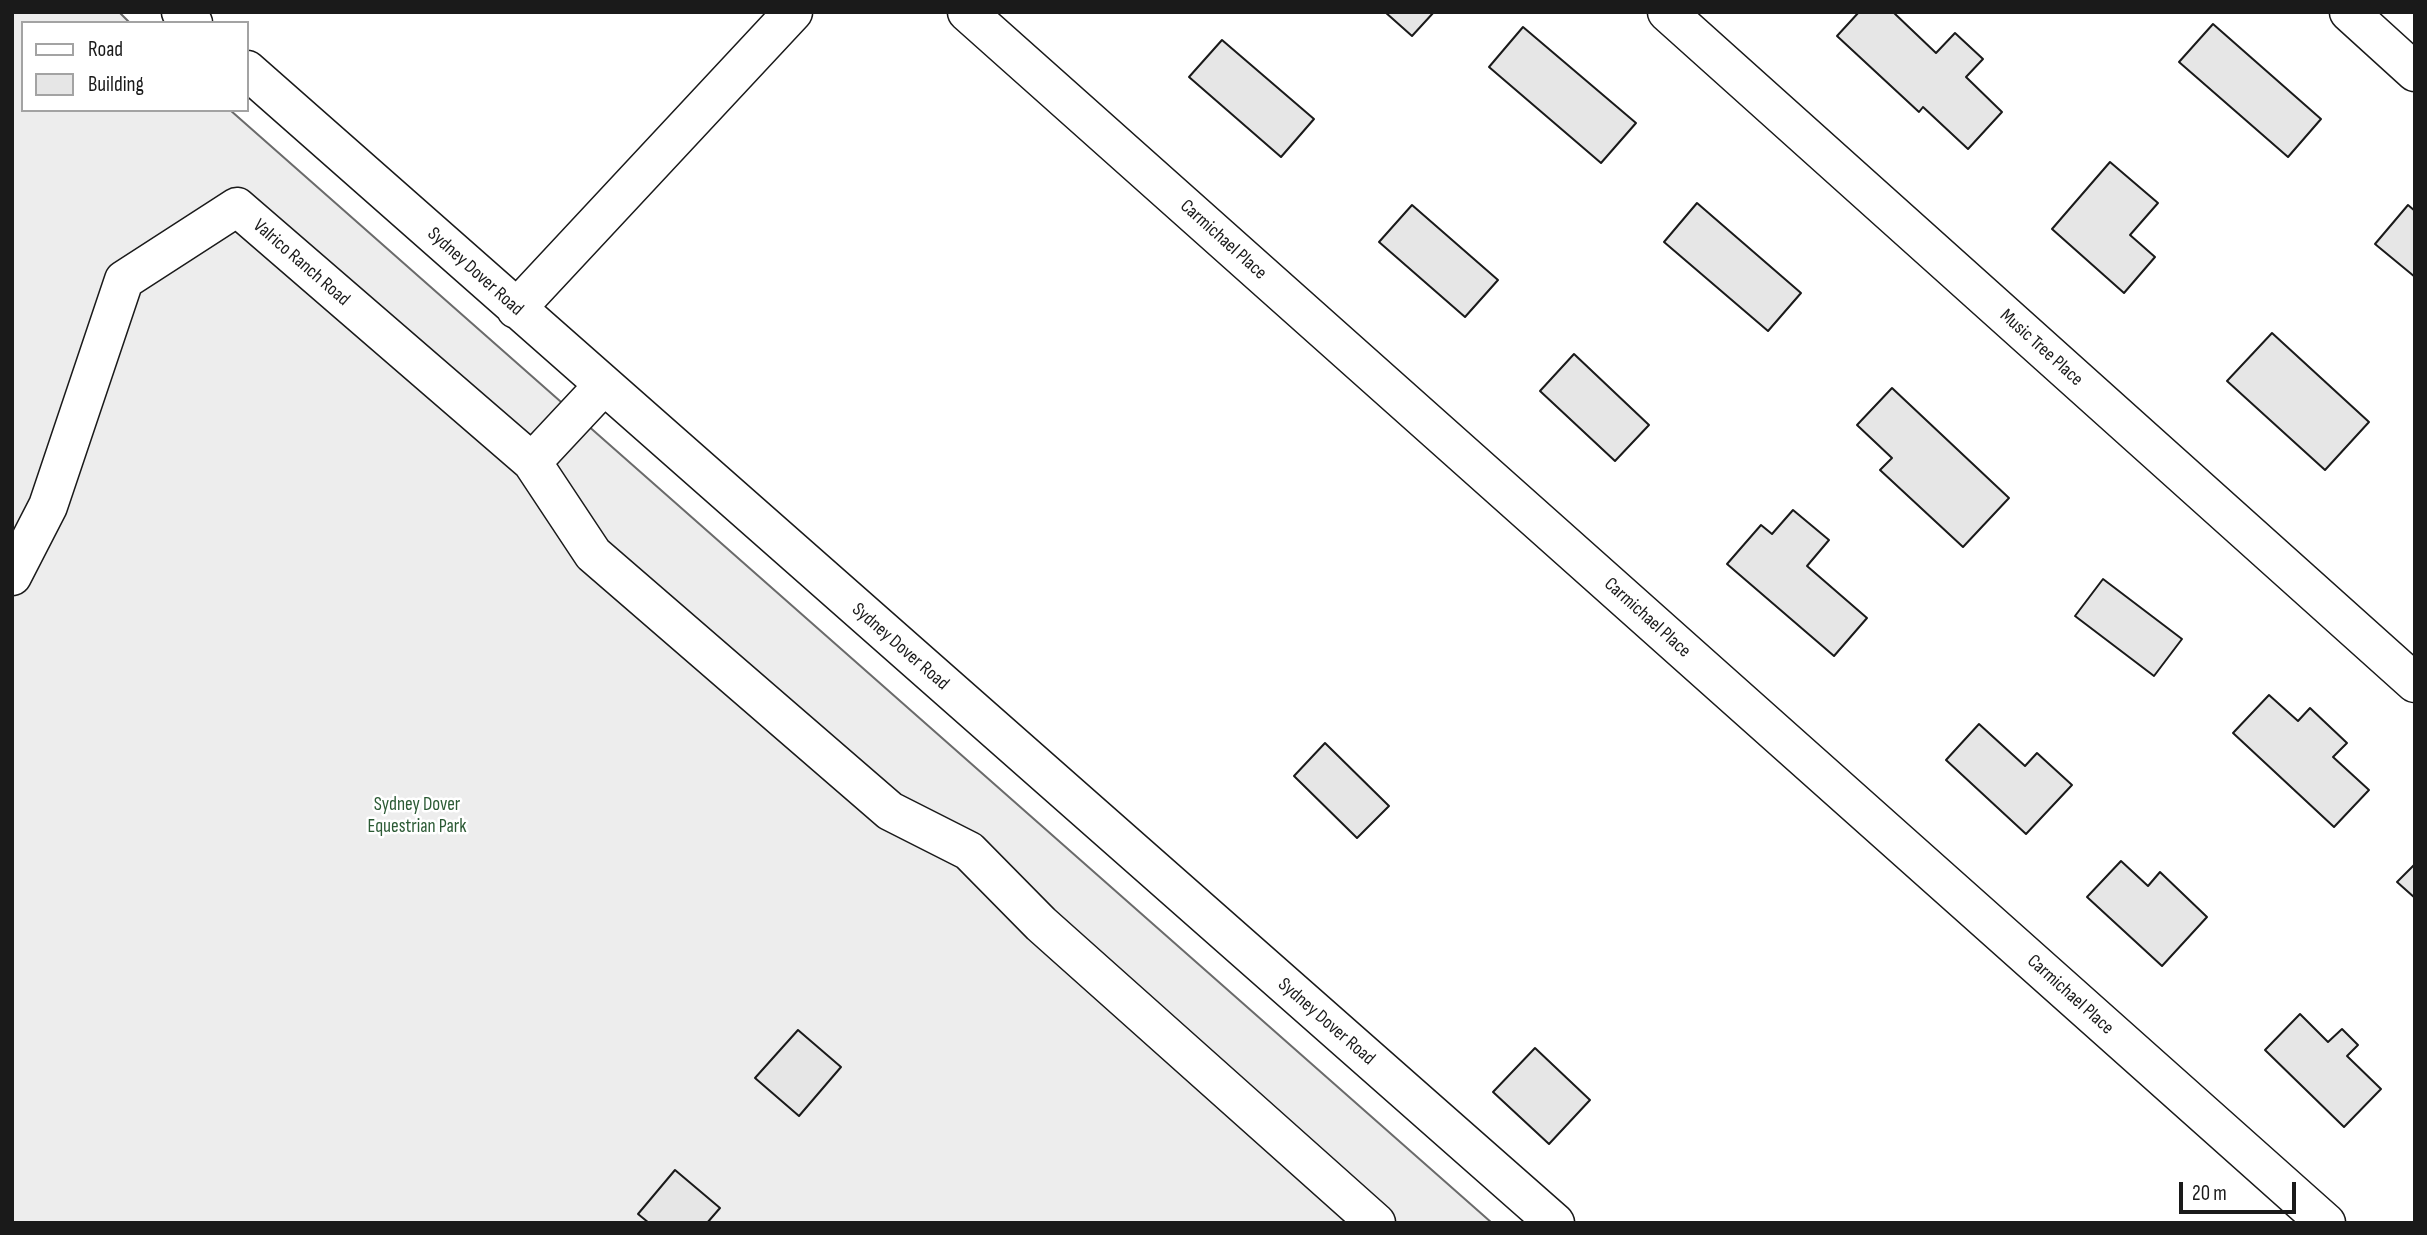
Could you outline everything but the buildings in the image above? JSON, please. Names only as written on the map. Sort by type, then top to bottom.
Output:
[{"type":"street","points":[[516,309],[793,12]]},
{"type":"street","name":"Carmichael Place","points":[[967,12],[2326,1223]]},
{"type":"street","name":"Music Tree Place","points":[[1667,12],[2415,683]]},
{"type":"street","points":[[2349,12],[2415,72]]},
{"type":"street","name":"Sydney Dover Road","points":[[248,71],[1555,1223]]},
{"type":"street","name":"Valrico Ranch Road","points":[[12,576],[48,506],[124,281],[237,207],[532,462]]},
{"type":"street","points":[[603,386],[532,462],[593,554],[891,811],[969,851],[1041,923],[1376,1223]]},
{"type":"shaded area","name":"Sydney Dover Equestrian Park","points":[[12,12],[119,12],[128,21],[21,21],[21,112],[232,112],[1492,1223],[12,1223]]}]
